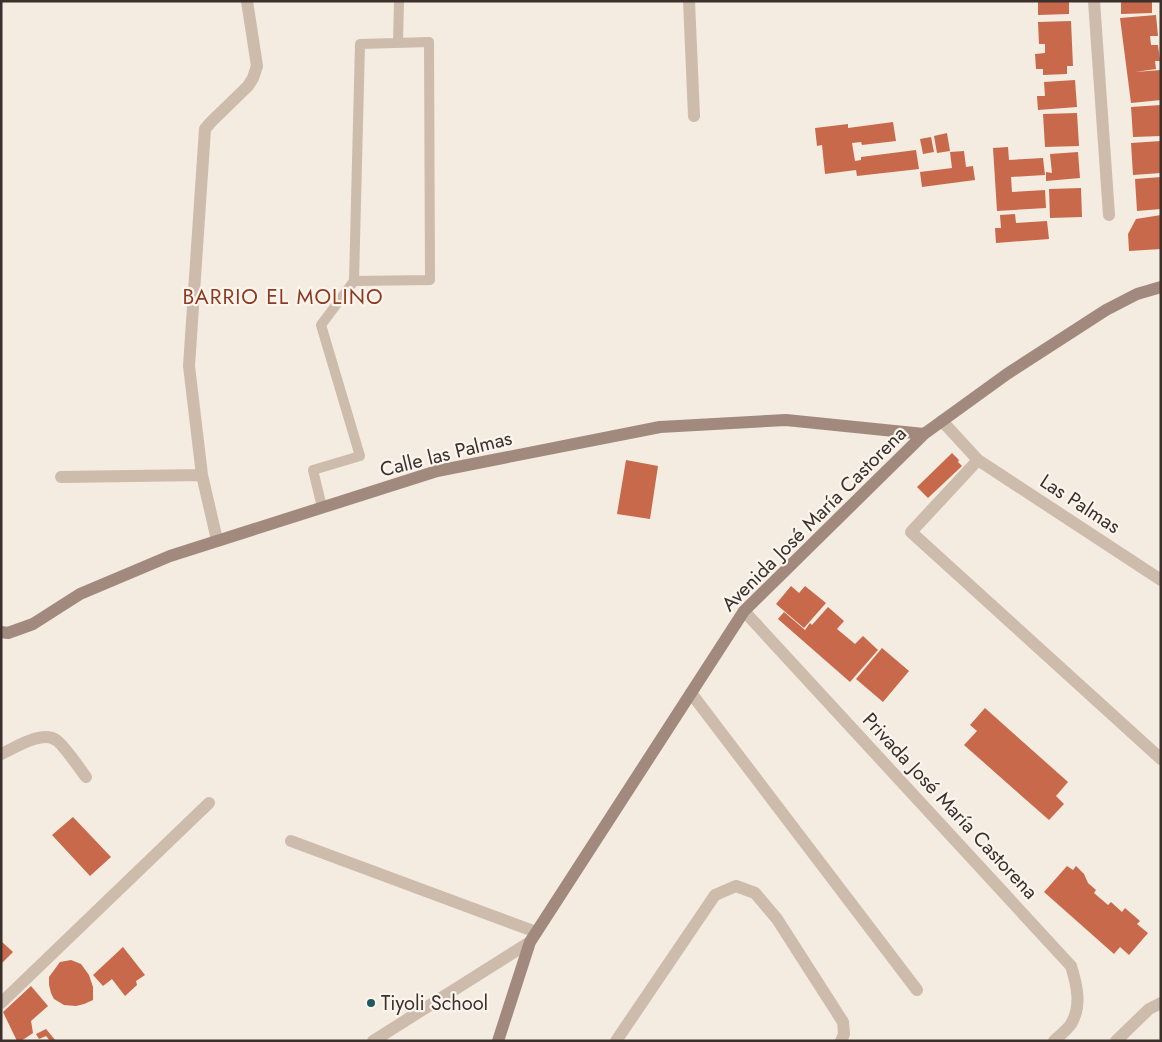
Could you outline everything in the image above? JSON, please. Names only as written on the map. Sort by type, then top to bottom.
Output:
[{"type":"main road","name":"Avenida José María Castorena","points":[[498,1041],[533,937],[744,611],[924,434],[1007,374],[1106,310],[1137,294],[1161,287]]},
{"type":"main road","name":"Calle las Palmas","points":[[1,632],[8,633],[33,624],[80,594],[170,556],[437,471],[660,427],[786,420],[924,434]]},
{"type":"street","points":[[217,540],[202,475],[189,366],[205,129],[248,86],[257,66],[247,1]]},
{"type":"street","points":[[690,1],[694,116]]},
{"type":"street","points":[[1094,1],[1108,215]]},
{"type":"street","name":"Las Palmas","points":[[942,421],[978,460],[1161,580]]},
{"type":"street","points":[[978,460],[911,532],[1161,759]]},
{"type":"street","points":[[61,477],[202,475]]},
{"type":"street","name":"Privada José María Castorena","points":[[744,611],[1071,966],[1077,985],[1077,1004],[1071,1024],[1054,1041]]},
{"type":"street","points":[[691,693],[917,990]]},
{"type":"street","points":[[1,754],[32,739],[45,737],[56,740],[86,777]]},
{"type":"street","points":[[1,1003],[209,803]]},
{"type":"street","points":[[291,841],[533,937]]},
{"type":"street","points":[[616,1041],[715,895],[736,886],[755,892],[777,919],[843,1022],[844,1034],[841,1041]]},
{"type":"street","points":[[373,1041],[533,937]]},
{"type":"street","points":[[1116,1041],[1149,1009],[1161,1003]]},
{"type":"lane","points":[[398,43],[399,1]]},
{"type":"lane","points":[[322,507],[313,470],[360,456],[321,325],[354,281],[360,44],[429,42],[430,280],[354,281]]},
{"type":"building","points":[[1038,1],[1069,1],[1069,14],[1038,15]]},
{"type":"building","points":[[1121,1],[1152,1],[1152,13],[1121,14]]},
{"type":"building","points":[[1156,15],[1158,36],[1150,36],[1151,45],[1158,45],[1160,61],[1155,61],[1156,69],[1135,72],[1161,70],[1161,100],[1131,103],[1120,18]]},
{"type":"building","points":[[1071,21],[1073,66],[1067,66],[1067,74],[1043,75],[1043,69],[1036,69],[1035,54],[1045,53],[1045,44],[1039,44],[1038,22]]},
{"type":"building","points":[[1075,80],[1077,107],[1038,110],[1037,96],[1045,96],[1044,82]]},
{"type":"building","points":[[1161,105],[1161,136],[1133,137],[1131,107]]},
{"type":"building","points":[[1077,113],[1079,146],[1045,147],[1043,114]]},
{"type":"building","points":[[893,122],[896,141],[862,145],[861,142],[852,143],[855,161],[861,160],[861,157],[916,150],[919,169],[857,176],[856,170],[825,174],[822,145],[817,146],[815,128],[848,124],[848,128]]},
{"type":"building","points":[[947,133],[950,151],[937,153],[934,136]]},
{"type":"building","points":[[931,137],[934,152],[923,154],[920,139]]},
{"type":"building","points":[[1161,141],[1161,173],[1133,175],[1131,143]]},
{"type":"building","points":[[1008,147],[1009,160],[1043,158],[1045,175],[1011,177],[1012,192],[1045,190],[1046,208],[997,211],[993,148]]},
{"type":"building","points":[[964,151],[966,167],[973,166],[975,180],[922,187],[920,172],[952,168],[950,152]]},
{"type":"building","points":[[1078,152],[1080,178],[1046,181],[1046,172],[1052,173],[1050,154]]},
{"type":"building","points":[[1161,177],[1161,209],[1137,211],[1135,179]]},
{"type":"building","points":[[1081,188],[1082,217],[1050,218],[1049,189]]},
{"type":"building","points":[[1015,214],[1016,223],[1047,221],[1049,239],[996,243],[995,228],[1001,228],[1000,215]]},
{"type":"building","points":[[1161,215],[1161,249],[1129,251],[1128,234],[1136,219]]},
{"type":"building","points":[[952,453],[962,466],[928,498],[917,487]]},
{"type":"building","points":[[626,460],[658,466],[650,519],[617,514]]},
{"type":"building","points":[[791,586],[799,593],[805,586],[826,603],[804,628],[776,604]]},
{"type":"building","points":[[828,607],[844,621],[837,629],[855,644],[863,636],[878,650],[850,682],[778,619],[784,612],[805,630]]},
{"type":"building","points":[[882,648],[909,671],[883,702],[856,679]]},
{"type":"building","points":[[985,708],[1068,782],[1056,796],[1064,804],[1049,820],[964,745],[977,731],[970,725]]},
{"type":"building","points":[[73,817],[111,857],[90,876],[52,835]]},
{"type":"building","points":[[1067,866],[1073,870],[1076,866],[1084,874],[1088,883],[1096,890],[1094,893],[1108,905],[1111,902],[1122,912],[1125,908],[1140,921],[1137,924],[1148,933],[1129,955],[1120,947],[1114,954],[1044,892]]},
{"type":"building","points":[[1,941],[13,952],[1,964]]},
{"type":"building","points":[[123,947],[145,975],[136,981],[137,985],[125,996],[112,979],[103,986],[93,975]]},
{"type":"building","points":[[71,960],[81,964],[89,975],[93,987],[93,1000],[76,1006],[64,1005],[54,999],[49,985],[49,977],[60,962]]},
{"type":"building","points":[[31,986],[48,1006],[31,1021],[33,1033],[21,1041],[17,1041],[3,1012]]},
{"type":"building","points":[[46,1029],[56,1041],[50,1041],[46,1036],[39,1039],[36,1034]]},
{"type":"place","name":"Tiyoli School","points":[[371,1003]]},
{"type":"district","name":"BARRIO EL MOLINO","points":[[283,297]]}]
